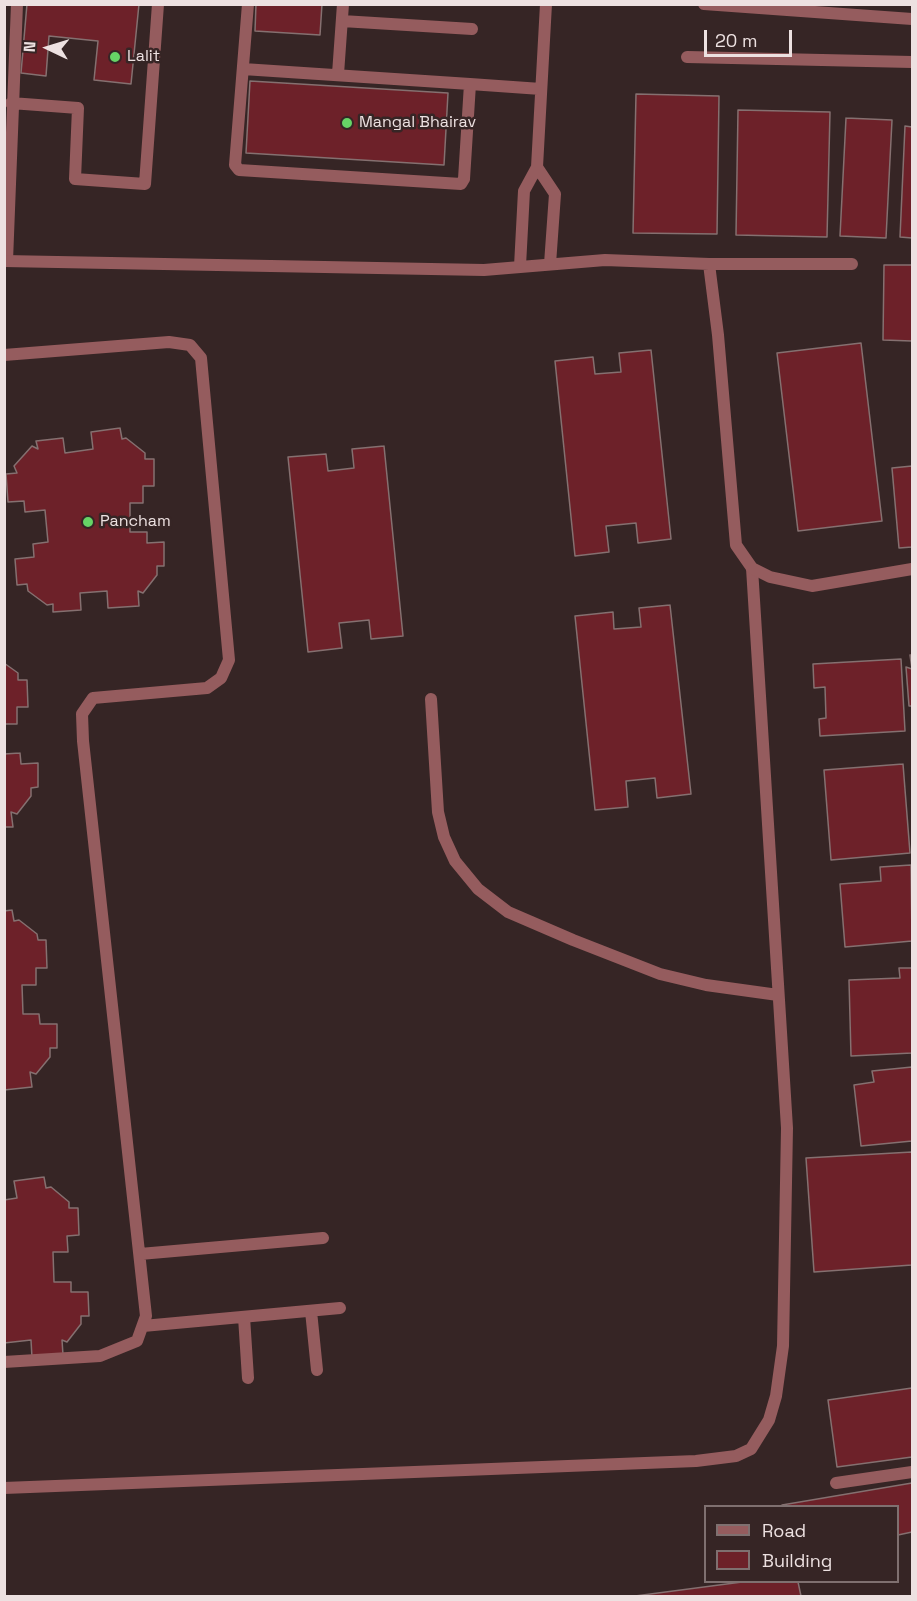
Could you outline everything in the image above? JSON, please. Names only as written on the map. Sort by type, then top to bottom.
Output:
[{"type":"street","points":[[16,4],[7,181],[6,261],[484,270],[605,260],[708,264],[852,264]]},
{"type":"street","points":[[11,104],[78,108],[75,179],[145,184],[158,4]]},
{"type":"street","points":[[248,4],[235,165],[239,170],[461,184],[464,180],[470,84]]},
{"type":"street","points":[[338,74],[343,4]]},
{"type":"street","points":[[520,266],[524,191],[537,167],[546,4]]},
{"type":"street","points":[[713,5],[912,19]]},
{"type":"street","points":[[342,21],[472,29]]},
{"type":"street","points":[[687,57],[912,62]]},
{"type":"street","points":[[243,69],[541,89]]},
{"type":"street","points":[[537,167],[555,194],[550,264]]},
{"type":"street","points":[[708,264],[718,335],[736,545],[752,568],[770,577],[812,586],[912,569]]},
{"type":"street","points":[[4,355],[169,342],[190,345],[201,358],[229,660],[221,678],[207,688],[93,698],[82,714],[83,741],[146,1316],[137,1341],[100,1356],[4,1362]]},
{"type":"street","points":[[4,1488],[696,1461],[736,1456],[751,1449],[769,1420],[776,1396],[783,1346],[786,1128],[752,568]]},
{"type":"street","points":[[431,699],[438,812],[444,837],[455,861],[478,889],[508,912],[660,974],[706,985],[778,995]]},
{"type":"street","points":[[140,1254],[323,1238]]},
{"type":"street","points":[[143,1326],[340,1308]]},
{"type":"street","points":[[311,1311],[317,1370]]},
{"type":"street","points":[[244,1317],[248,1378]]},
{"type":"street","points":[[836,1483],[912,1472]]},
{"type":"building","name":"Lalit","points":[[27,4],[139,4],[131,84],[94,80],[98,41],[49,36],[46,76],[21,73]]},
{"type":"building","points":[[256,4],[322,4],[320,35],[255,31]]},
{"type":"building","name":"Mangal Bhairav","points":[[250,81],[448,93],[444,165],[246,153]]},
{"type":"building","points":[[636,94],[719,96],[717,234],[633,233]]},
{"type":"building","points":[[738,110],[830,112],[827,237],[736,235]]},
{"type":"building","points":[[846,118],[892,120],[886,238],[840,236]]},
{"type":"building","points":[[905,126],[912,127],[912,238],[900,237]]},
{"type":"building","points":[[884,265],[912,265],[912,341],[883,340]]},
{"type":"building","points":[[861,343],[882,521],[798,531],[777,353]]},
{"type":"building","points":[[651,350],[671,539],[638,543],[636,523],[606,526],[609,552],[575,556],[555,361],[593,357],[595,374],[621,372],[619,353]]},
{"type":"building","name":"Pancham","points":[[120,428],[122,439],[126,438],[145,453],[145,459],[154,459],[154,486],[143,486],[143,503],[130,503],[130,532],[147,532],[147,543],[164,542],[164,566],[157,566],[157,575],[143,593],[138,591],[139,606],[108,608],[107,591],[80,593],[81,610],[53,612],[53,604],[47,605],[28,591],[27,584],[17,585],[15,559],[34,557],[33,544],[48,542],[45,510],[25,512],[24,501],[8,502],[6,474],[17,473],[14,466],[32,446],[38,449],[36,441],[63,438],[65,453],[93,449],[91,432]]},
{"type":"building","points":[[384,446],[403,636],[371,639],[369,620],[339,623],[342,648],[308,652],[288,457],[326,454],[328,471],[354,468],[352,449]]},
{"type":"building","points":[[912,466],[912,547],[899,548],[892,468]]},
{"type":"building","points":[[670,605],[691,794],[657,798],[655,778],[626,781],[628,807],[595,810],[575,616],[613,612],[614,629],[641,627],[639,608]]},
{"type":"building","points":[[901,659],[905,731],[820,736],[819,719],[826,718],[825,687],[814,688],[813,664]]},
{"type":"building","points":[[4,663],[18,673],[18,680],[27,680],[28,707],[17,707],[17,724],[4,724]]},
{"type":"building","points":[[906,667],[912,669],[912,706],[909,706]]},
{"type":"building","points":[[20,753],[21,764],[38,763],[38,787],[31,788],[31,796],[17,814],[11,812],[13,827],[4,827],[4,754]]},
{"type":"building","points":[[903,764],[910,853],[831,860],[824,770]]},
{"type":"building","points":[[911,865],[912,941],[845,947],[840,884],[881,881],[880,867]]},
{"type":"building","points":[[12,910],[14,921],[19,920],[37,934],[38,940],[46,940],[47,968],[36,968],[36,985],[22,985],[23,1014],[39,1014],[40,1024],[57,1024],[57,1048],[50,1048],[50,1057],[36,1074],[30,1072],[32,1087],[4,1090],[4,911]]},
{"type":"building","points":[[899,968],[912,968],[912,1053],[851,1056],[849,980],[900,978]]},
{"type":"building","points":[[912,1067],[912,1141],[861,1146],[854,1085],[874,1082],[872,1071]]},
{"type":"building","points":[[912,1152],[912,1265],[814,1272],[806,1158]]},
{"type":"building","points":[[44,1177],[46,1188],[51,1187],[69,1202],[69,1208],[78,1208],[79,1235],[67,1236],[68,1252],[53,1252],[54,1282],[71,1282],[71,1292],[88,1292],[89,1316],[81,1316],[81,1324],[67,1342],[62,1340],[63,1355],[32,1358],[31,1340],[4,1343],[4,1200],[17,1198],[14,1181]]},
{"type":"building","points":[[912,1388],[912,1457],[837,1467],[828,1400]]},
{"type":"building","points":[[912,1483],[912,1532],[899,1535],[899,1505],[782,1505]]},
{"type":"building","points":[[734,1583],[798,1583],[801,1596],[635,1596]]},
{"type":"place","name":"Lalit","points":[[115,57]]},
{"type":"place","name":"Mangal Bhairav","points":[[347,123]]},
{"type":"place","name":"Pancham","points":[[88,522]]}]
